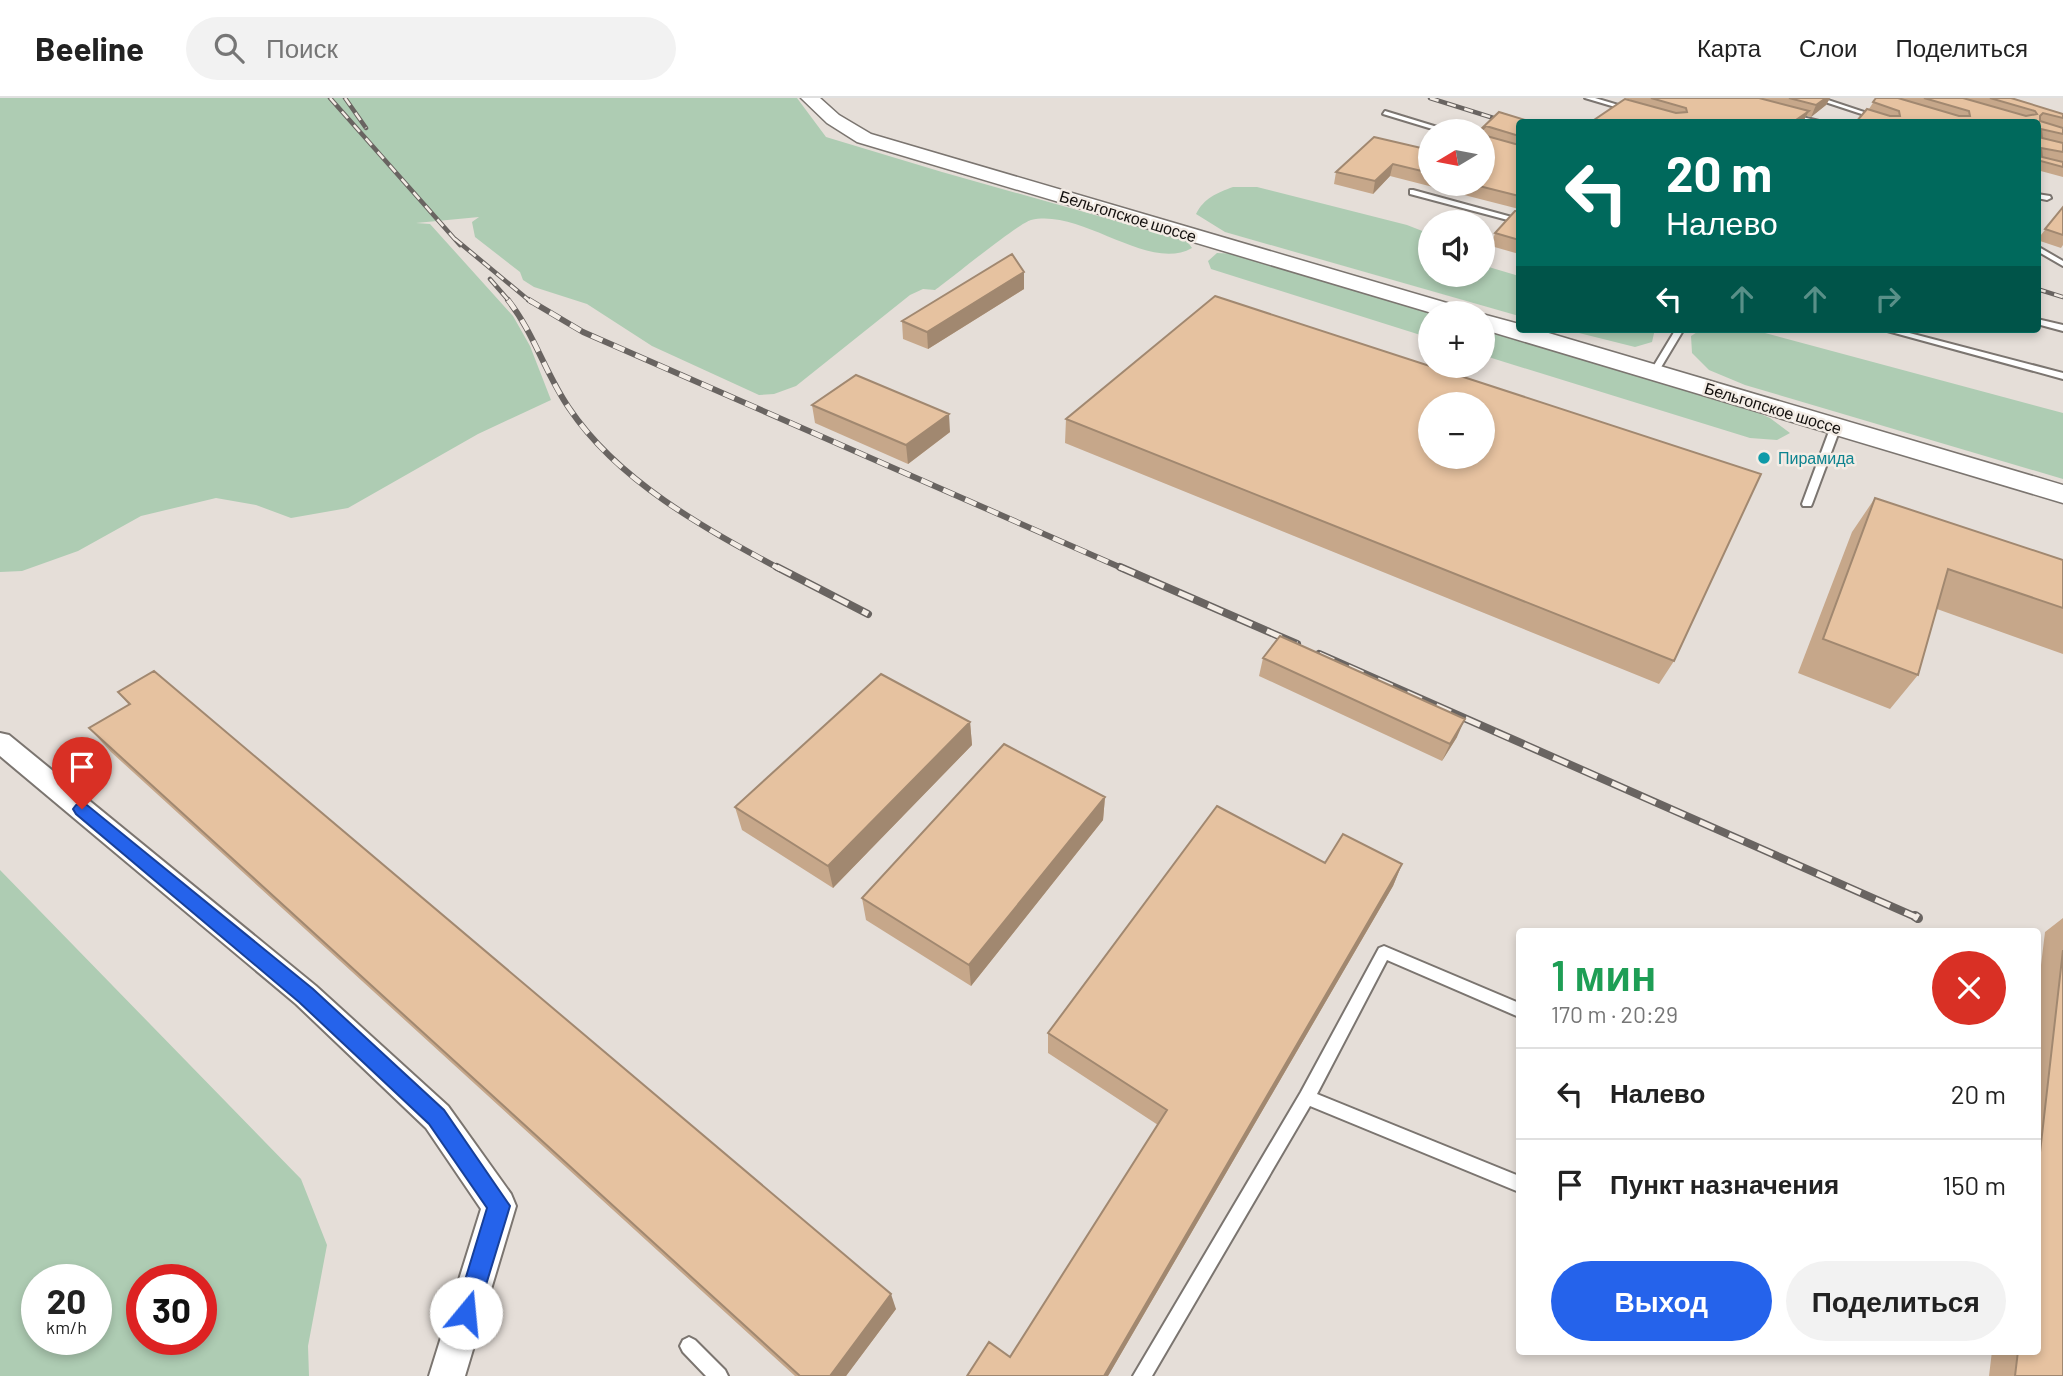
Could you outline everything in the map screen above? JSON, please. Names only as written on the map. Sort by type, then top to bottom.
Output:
[{"type":"street","name":"Бельгопское шоссе","points":[[810,98],[833,119],[864,138],[1418,302]]},
{"type":"street","name":"Бельгопское шоссе","points":[[1495,325],[1516,331]]},
{"type":"street","name":"Бельгопское шоссе","points":[[1522,333],[2063,494]]},
{"type":"street","points":[[0,742],[306,995],[437,1117],[499,1206],[447,1376]]},
{"type":"lane","points":[[1588,98],[1639,112]]},
{"type":"lane","points":[[1816,98],[1882,119]]},
{"type":"lane","points":[[1776,112],[1804,119]]},
{"type":"lane","points":[[1385,113],[1418,123]]},
{"type":"lane","points":[[1413,192],[1516,220]]},
{"type":"lane","points":[[2041,197],[2047,198]]},
{"type":"lane","points":[[2041,250],[2063,264]]},
{"type":"lane","points":[[2041,322],[2063,328]]},
{"type":"lane","points":[[1654,372],[1677,333]]},
{"type":"lane","points":[[1899,333],[2063,376]]},
{"type":"lane","points":[[1807,504],[1836,426]]},
{"type":"lane","points":[[1142,1376],[1307,1097],[1384,952],[1516,1009]]},
{"type":"lane","points":[[1307,1097],[1516,1183]]},
{"type":"lane","points":[[689,1346],[719,1376]]},
{"type":"green space","points":[[0,98],[797,98],[826,137],[1187,241],[1192,248],[1175,253],[1155,252],[1071,223],[1051,219],[1031,220],[935,290],[923,289],[910,295],[796,386],[774,394],[759,395],[652,346],[587,304],[534,287],[523,280],[520,272],[475,237],[472,222],[479,217],[416,223],[430,224],[513,316],[530,346],[551,400],[478,434],[348,508],[291,518],[256,505],[216,498],[141,516],[78,551],[22,571],[0,572]]},
{"type":"green space","points":[[1233,187],[1257,187],[1407,225],[1418,229],[1418,287],[1495,287],[1495,269],[1516,275],[1516,315],[1495,309],[1495,301],[1466,301],[1225,232],[1196,214],[1207,200]]},
{"type":"green space","points":[[1217,253],[1241,254],[1418,307],[1418,334],[1211,269],[1208,261]]},
{"type":"green space","points":[[1495,331],[1740,405],[1770,418],[1790,433],[1777,440],[1750,438],[1495,359]]},
{"type":"green space","points":[[1579,333],[1654,333],[1652,342],[1635,347]]},
{"type":"green space","points":[[1696,333],[1765,333],[2063,413],[2063,479],[1745,385],[1709,370],[1692,353],[1691,336]]},
{"type":"green space","points":[[0,870],[301,1179],[327,1245],[308,1346],[309,1376],[0,1376]]},
{"type":"building","points":[[1651,98],[1759,98],[1809,111],[1797,119],[1595,119],[1625,99],[1676,113],[1687,112],[1686,108]]},
{"type":"building","points":[[1789,98],[1826,98],[1816,105]]},
{"type":"building","points":[[1876,98],[1898,98],[1959,116],[1970,116],[1969,111],[1924,98],[1963,98],[2026,116],[2037,114],[2035,111],[1990,98],[2011,98],[2063,114],[2063,118],[2043,113],[2040,119],[1859,119],[1867,109],[1900,116],[1899,111],[1873,102]]},
{"type":"building","points":[[1499,112],[1522,119],[1516,119],[1516,135],[1495,129],[1495,119],[1492,119]]},
{"type":"building","points":[[2041,121],[2063,128],[2063,134],[2041,129]]},
{"type":"building","points":[[2041,129],[2042,138],[2063,143],[2063,152],[2041,148]]},
{"type":"building","points":[[1374,137],[1418,147],[1418,170],[1393,164],[1375,181],[1336,172]]},
{"type":"building","points":[[1495,138],[1516,144],[1516,195],[1495,190]]},
{"type":"building","points":[[2041,148],[2042,157],[2063,162],[2063,167],[2041,161]]},
{"type":"building","points":[[2063,207],[2063,235],[2045,229]]},
{"type":"building","points":[[1515,211],[1516,211],[1516,239],[1495,233]]},
{"type":"building","points":[[1012,254],[1024,272],[927,332],[902,321]]},
{"type":"building","points":[[1215,296],[1418,362],[1418,378],[1467,378],[1761,474],[1674,661],[1066,419]]},
{"type":"building","points":[[856,375],[949,414],[906,445],[812,405]]},
{"type":"building","points":[[1875,498],[2063,560],[2063,608],[1948,569],[1918,675],[1823,639]]},
{"type":"building","points":[[1280,636],[1465,719],[1450,744],[1263,658]]},
{"type":"building","points":[[154,671],[891,1294],[830,1376],[800,1376],[89,728],[130,704],[118,692]]},
{"type":"building","points":[[881,674],[970,722],[828,866],[735,807]]},
{"type":"building","points":[[1004,744],[1105,797],[969,965],[862,898]]},
{"type":"building","points":[[1217,806],[1325,863],[1343,834],[1402,864],[1104,1376],[967,1376],[989,1342],[1010,1357],[1167,1110],[1048,1033]]},
{"type":"building","points":[[2063,950],[2063,1376],[2015,1376],[2018,1355],[2041,1355],[2041,1144]]},
{"type":"railway","points":[[330,98],[460,245]]},
{"type":"railway","points":[[345,98],[366,128]]},
{"type":"railway","points":[[1430,98],[1516,125]]},
{"type":"railway","points":[[455,239],[531,302]]},
{"type":"railway","points":[[490,279],[510,302]]},
{"type":"railway","points":[[2041,290],[2063,297]]},
{"type":"railway","points":[[508,300],[569,408],[612,458],[664,500],[722,537],[780,569]]},
{"type":"railway","points":[[529,300],[583,332],[1124,569]]},
{"type":"railway","points":[[777,567],[868,614]]},
{"type":"railway","points":[[1120,567],[1297,644]]},
{"type":"railway","points":[[1319,654],[1918,918],[1915,916]]},
{"type":"place","name":"Пирамида","points":[[1764,458]]},
{"type":"route","points":[[82,809],[306,995],[437,1117],[499,1206],[466,1313]]}]
